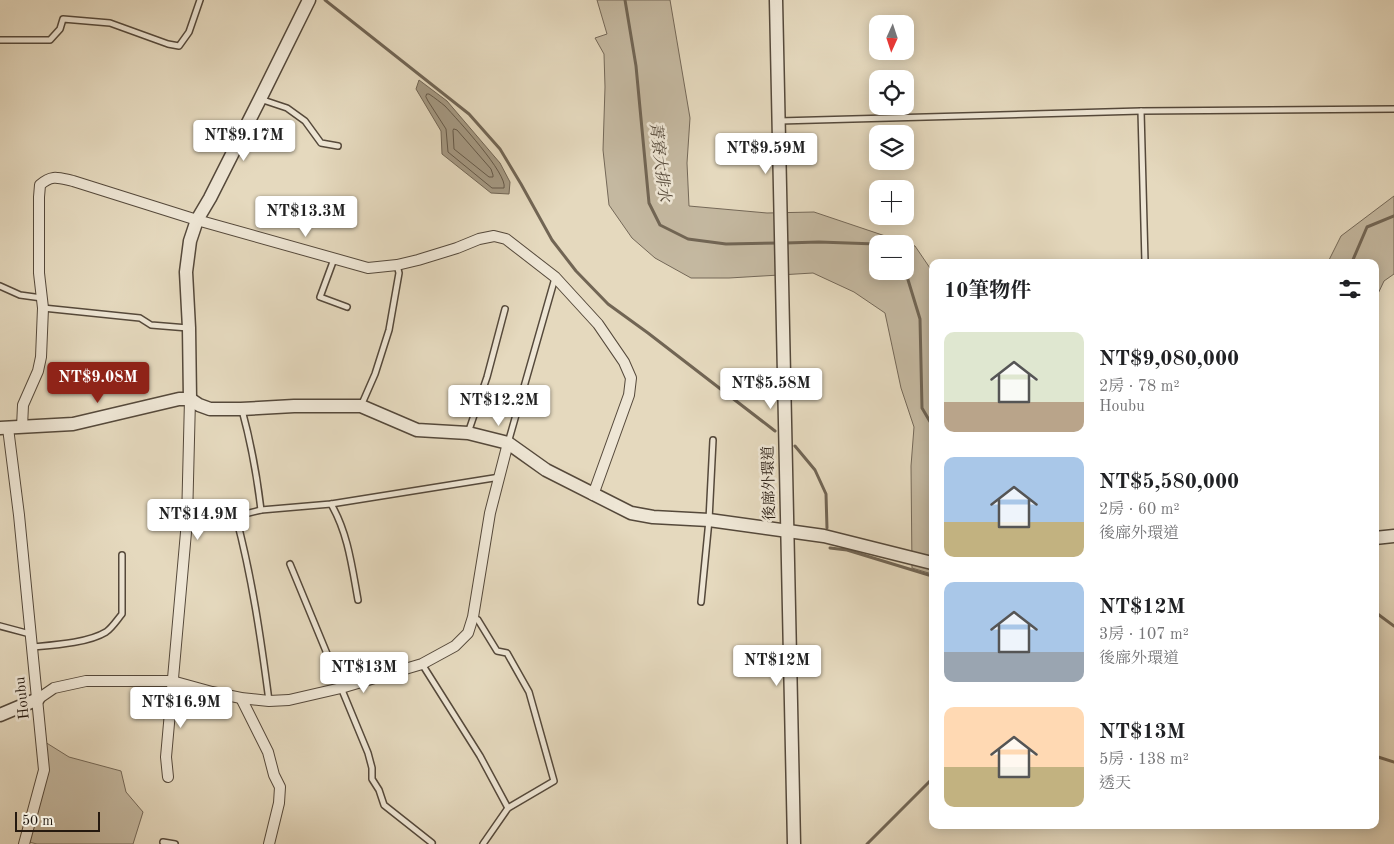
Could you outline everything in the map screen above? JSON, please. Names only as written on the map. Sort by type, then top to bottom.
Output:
[{"type":"street","points":[[168,777],[166,757],[187,521],[190,398],[186,272],[190,240],[197,220],[210,198],[309,0]]},
{"type":"street","name":"後廍外環道","points":[[776,0],[794,844]]},
{"type":"street","points":[[22,426],[23,405],[38,371],[41,357],[43,303],[39,273],[40,185],[46,179],[55,178],[73,181],[197,220],[368,268],[397,265],[418,260],[479,239],[494,236],[506,239],[556,277],[598,324],[624,362],[631,378],[629,396],[593,495]]},
{"type":"street","points":[[4,428],[73,424],[190,398],[199,406],[210,408],[361,406],[417,430],[468,433],[508,444],[546,470],[631,513],[653,517],[709,520],[787,530],[824,536],[929,561]]},
{"type":"street","name":"Houbu","points":[[4,428],[19,515],[44,770],[24,844]]},
{"type":"street","points":[[0,715],[38,700],[54,688],[86,681],[172,682],[241,698],[269,701],[289,700],[341,688],[422,664],[455,646],[468,633],[473,617],[486,532],[508,444]]},
{"type":"street","points":[[1379,538],[1394,536]]},
{"type":"street","points":[[241,698],[268,752],[280,787],[279,803],[269,844]]},
{"type":"lane","points":[[0,40],[50,40],[60,28],[63,19],[110,23],[168,44],[179,46],[189,32],[200,0]]},
{"type":"lane","points":[[260,99],[287,108],[305,121],[321,143],[338,146]]},
{"type":"lane","points":[[779,121],[1141,111],[1394,109]]},
{"type":"lane","points":[[1141,111],[1145,259]]},
{"type":"lane","points":[[334,259],[320,297],[347,307]]},
{"type":"lane","points":[[361,406],[375,374],[389,330],[399,273],[397,265]]},
{"type":"lane","points":[[508,444],[556,277]]},
{"type":"lane","points":[[0,286],[43,303],[140,318],[151,325],[189,328]]},
{"type":"lane","points":[[468,433],[487,377],[505,309]]},
{"type":"lane","points":[[241,409],[249,436],[261,510]]},
{"type":"lane","points":[[701,602],[709,520],[713,440]]},
{"type":"lane","points":[[187,521],[213,522],[261,510],[331,504],[500,477]]},
{"type":"lane","points":[[331,504],[340,519],[358,600]]},
{"type":"lane","points":[[236,517],[244,547],[261,641],[269,701]]},
{"type":"lane","points":[[32,647],[58,645],[94,637],[108,631],[122,614],[122,555]]},
{"type":"lane","points":[[290,564],[368,753],[372,768],[372,779],[379,790],[384,805],[432,843]]},
{"type":"lane","points":[[473,617],[478,620],[497,651],[507,653],[529,692],[554,780],[508,808],[483,844]]},
{"type":"lane","points":[[0,626],[31,634]]},
{"type":"lane","points":[[422,664],[480,756],[508,808]]},
{"type":"lane","points":[[163,842],[175,844]]},
{"type":"shaded area","points":[[597,0],[670,0],[690,118],[687,163],[689,206],[767,213],[814,212],[882,235],[869,235],[869,280],[914,280],[914,246],[929,267],[929,573],[912,568],[911,466],[914,427],[901,388],[885,313],[854,292],[813,273],[729,278],[691,278],[655,258],[632,238],[609,205],[603,150],[604,54],[595,38],[607,34]]},
{"type":"shaded area","points":[[1394,196],[1394,274],[1384,281],[1379,292],[1379,259],[1330,259],[1341,236]]},
{"type":"shaded area","points":[[45,742],[69,757],[121,771],[126,792],[143,812],[133,844],[37,844],[25,841]]},
{"type":"water","points":[[419,80],[447,101],[500,163],[510,182],[509,194],[491,193],[442,154],[441,131],[416,89]]},
{"type":"waterway","points":[[325,0],[469,114],[500,149],[552,240],[576,271],[608,304],[775,431]]},
{"type":"waterway","name":"菁寮大排水","points":[[625,0],[636,66],[649,203],[660,225],[688,239],[726,244],[779,243]]},
{"type":"waterway","name":"菁寮大排水","points":[[1353,259],[1367,227],[1394,216]]},
{"type":"waterway","name":"菁寮大排水","points":[[785,243],[869,244]]},
{"type":"waterway","name":"菁寮大排水","points":[[908,280],[920,319],[922,408],[929,420]]},
{"type":"waterway","points":[[795,446],[815,470],[826,494],[827,528]]},
{"type":"waterway","points":[[830,548],[847,550],[929,575]]},
{"type":"waterway","points":[[1379,615],[1394,626]]},
{"type":"waterway","points":[[1379,757],[1394,762]]},
{"type":"waterway","points":[[867,844],[929,782]]}]
